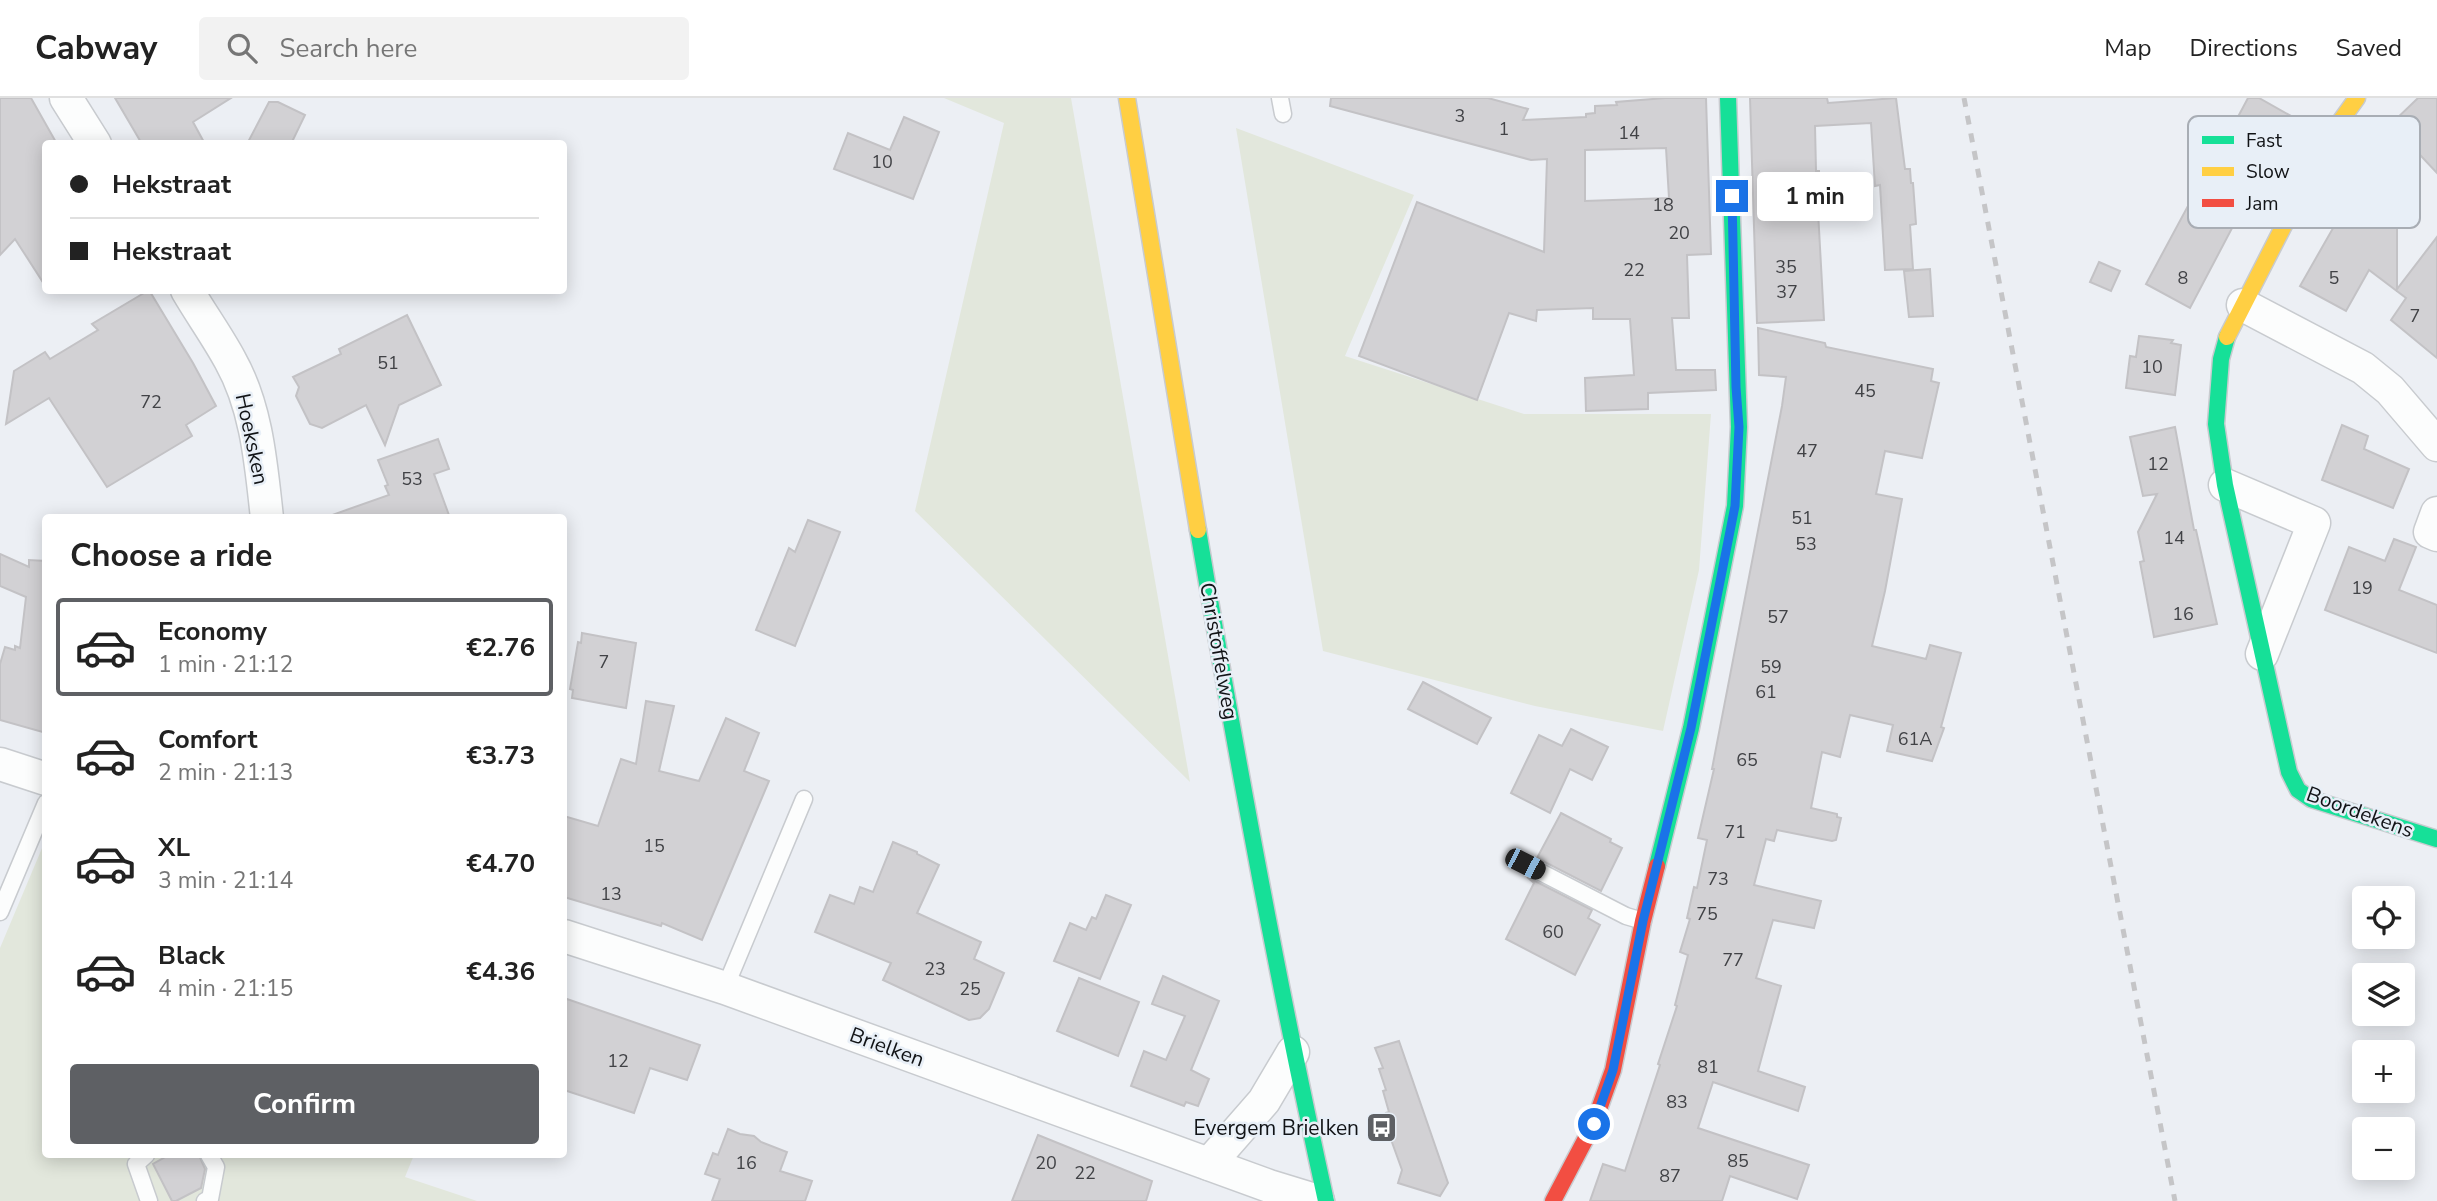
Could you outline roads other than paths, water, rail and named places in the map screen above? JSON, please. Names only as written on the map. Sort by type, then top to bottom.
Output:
[{"type":"street","points":[[66,98],[92,140]]},
{"type":"street","name":"Christoffelweg","points":[[1127,98],[1229,715],[1293,1052],[1326,1201]]},
{"type":"street","points":[[1553,1201],[1594,1124],[1613,1070],[1643,921],[1691,728],[1735,506],[1739,427],[1728,98]]},
{"type":"street","name":"Boordekens","points":[[2344,116],[2357,98]]},
{"type":"street","name":"Boordekens","points":[[2282,228],[2227,335],[2221,359],[2216,424],[2225,485],[2289,772],[2298,790],[2311,799],[2437,839]]},
{"type":"street","name":"Hoeksken","points":[[189,294],[231,362],[250,408],[260,455],[267,514]]},
{"type":"street","points":[[2243,305],[2363,368],[2390,390],[2437,445]]},
{"type":"street","points":[[2225,485],[2314,523],[2262,653]]},
{"type":"street","points":[[2437,513],[2430,532],[2437,535]]},
{"type":"street","points":[[0,764],[42,778]]},
{"type":"street","name":"Brielken","points":[[567,937],[725,988],[1318,1201]]},
{"type":"street","points":[[1209,1164],[1264,1101],[1293,1052]]},
{"type":"lane","points":[[725,988],[804,799]]},
{"type":"lane","points":[[0,912],[42,812]]},
{"type":"lane","points":[[1525,864],[1626,916],[1643,921]]},
{"type":"lane","points":[[143,1158],[136,1164],[149,1201]]},
{"type":"lane","points":[[205,1201],[210,1199],[216,1167],[211,1158]]},
{"type":"railway","points":[[1964,98],[2175,1201]]},
{"type":"place","name":"Evergem Brielken","points":[[1382,1128]]}]
